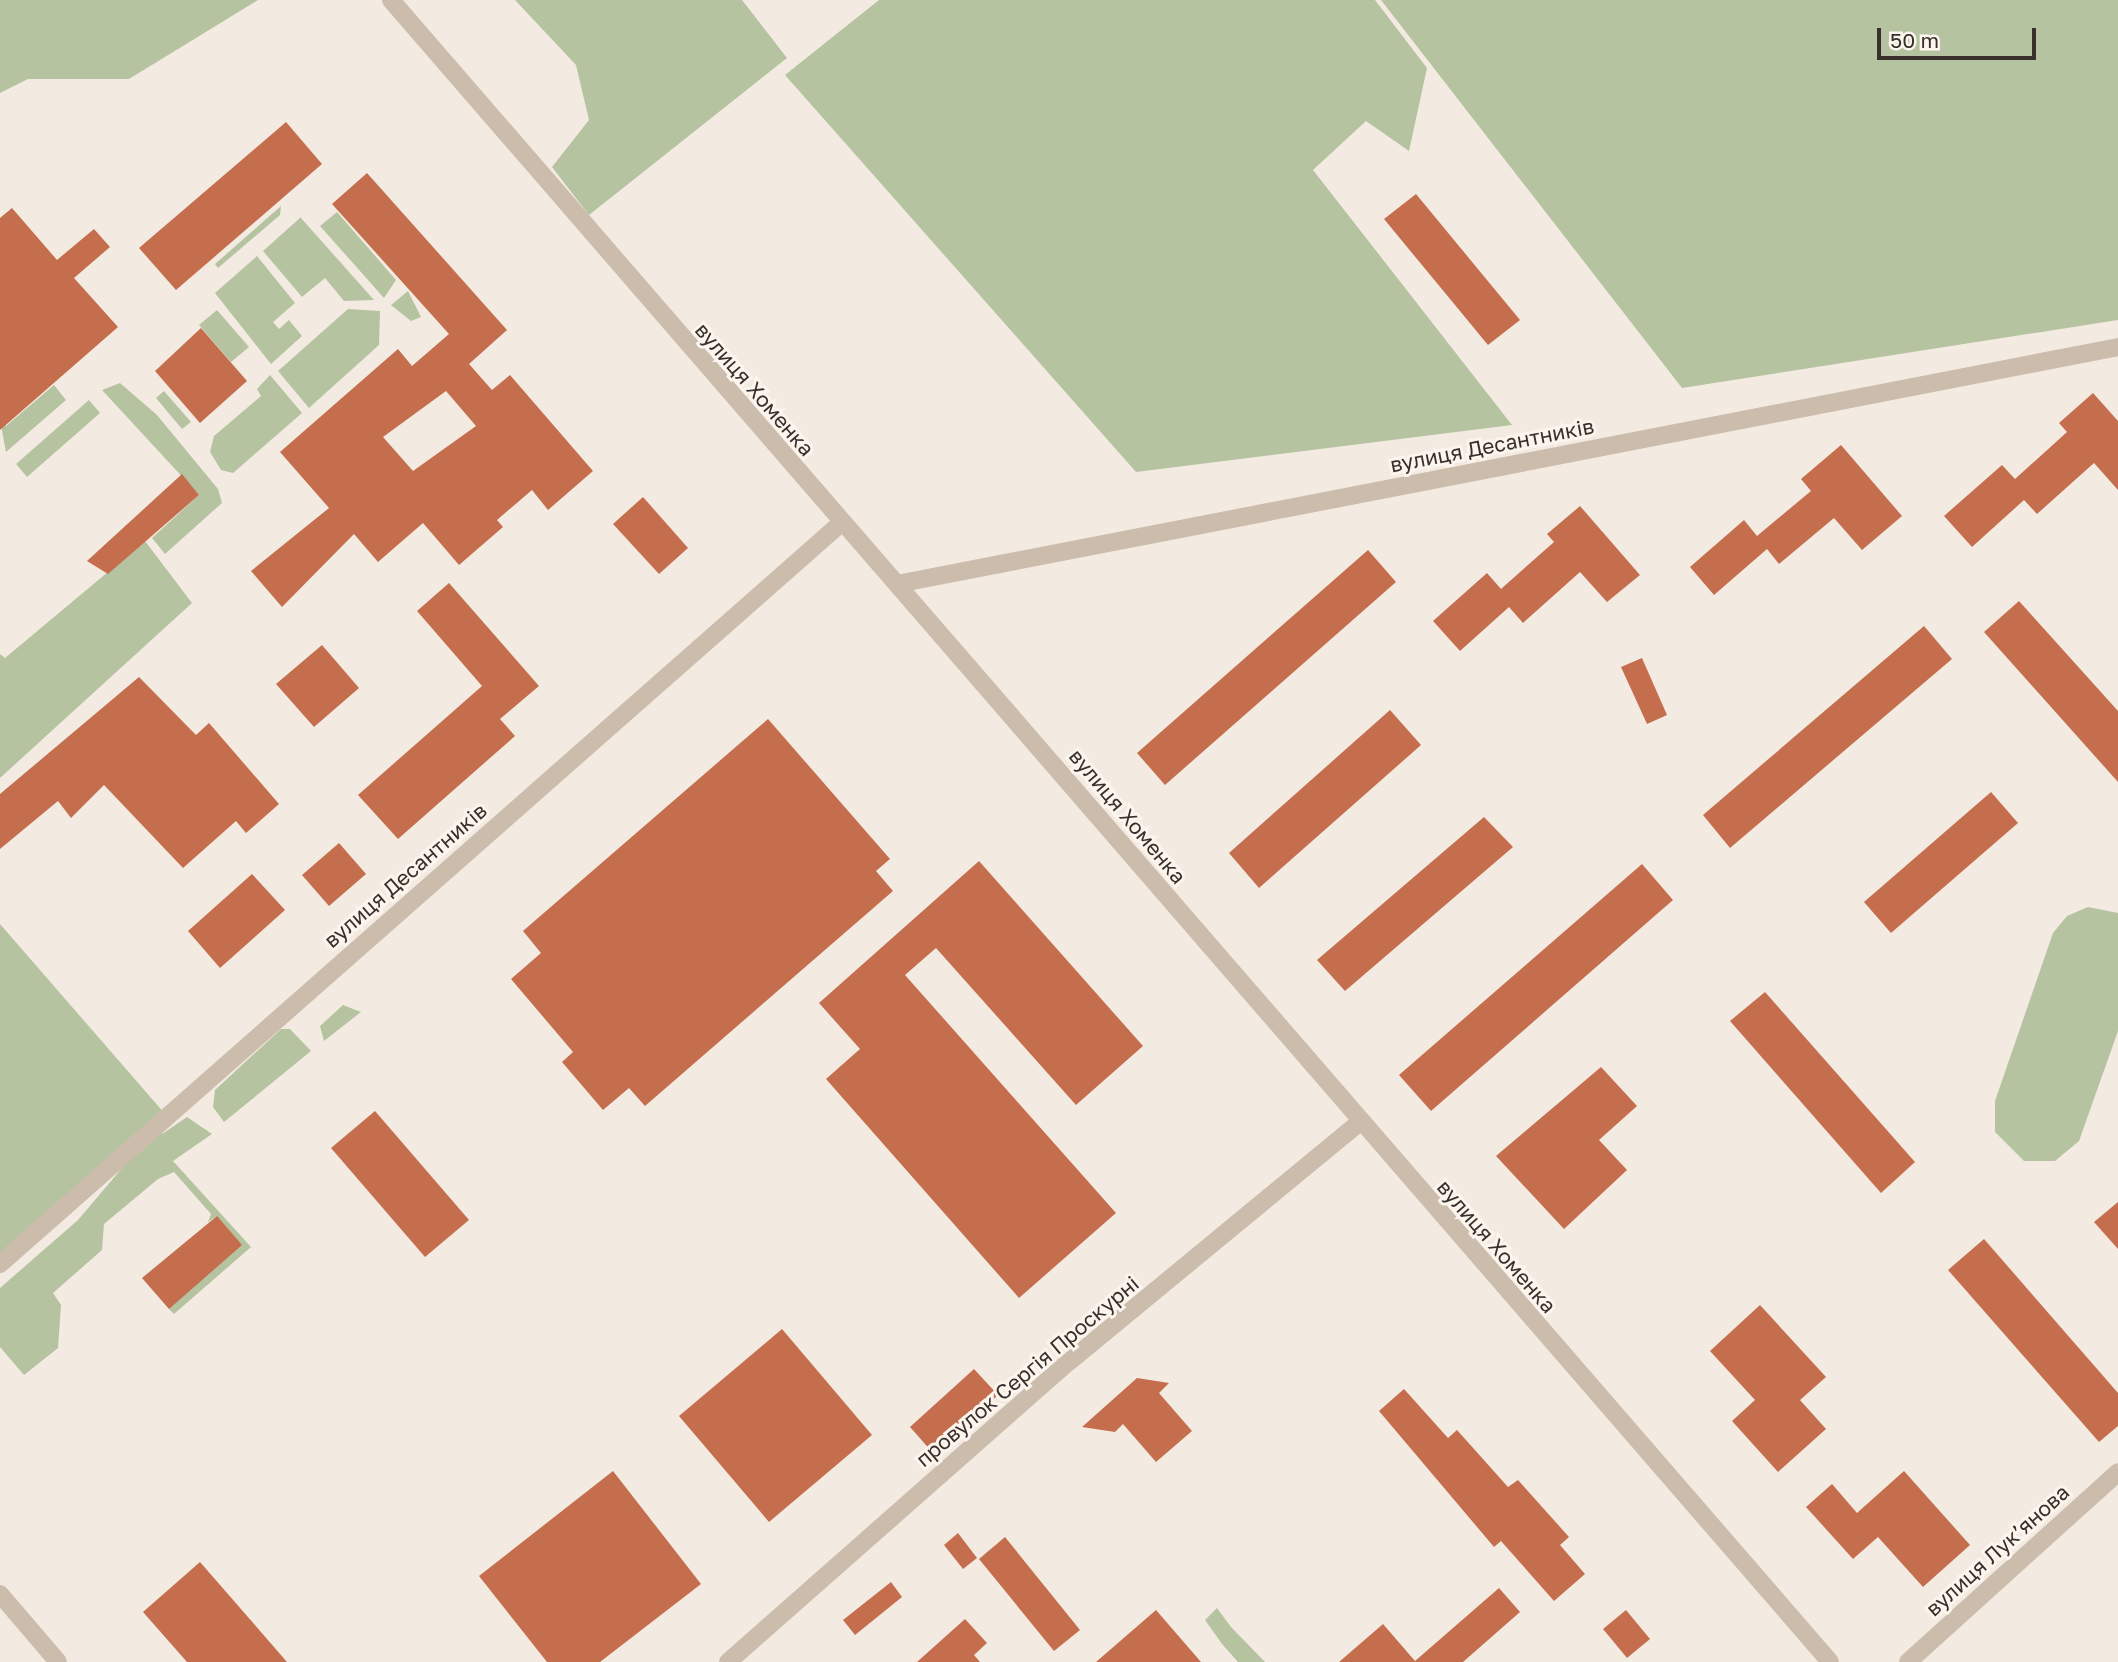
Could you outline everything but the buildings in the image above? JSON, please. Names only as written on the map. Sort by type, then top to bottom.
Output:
[{"type":"street","name":"вулиця Хоменка","points":[[391,0],[841,523],[897,584],[1830,1662]]},
{"type":"street","name":"вулиця Десантників","points":[[897,584],[2118,347]]},
{"type":"street","name":"вулиця Десантників","points":[[0,1264],[841,523]]},
{"type":"street","name":"провулок Сергія Проскурні","points":[[728,1662],[1070,1361],[1361,1121]]},
{"type":"street","name":"вулиця Лукʼянова","points":[[1908,1662],[2118,1472]]},
{"type":"street","points":[[0,1594],[58,1662]]},
{"type":"green space","points":[[0,0],[258,0],[129,79],[28,79],[0,93]]},
{"type":"green space","points":[[515,0],[742,0],[787,58],[589,215],[552,167],[589,120],[576,65]]},
{"type":"green space","points":[[879,0],[1375,0],[1427,68],[1409,151],[1366,121],[1313,170],[1512,425],[1136,472],[785,75]]},
{"type":"green space","points":[[1381,0],[2118,0],[2118,320],[1682,388]]},
{"type":"green space","points":[[281,206],[280,215],[218,268],[215,264]]},
{"type":"green space","points":[[337,212],[396,280],[384,298],[320,226]]},
{"type":"green space","points":[[301,217],[374,300],[344,301],[325,278],[302,297],[263,251]]},
{"type":"green space","points":[[257,256],[295,303],[273,322],[279,329],[289,320],[302,336],[271,364],[215,293]]},
{"type":"green space","points":[[408,291],[421,317],[411,321],[391,305]]},
{"type":"green space","points":[[348,309],[380,311],[379,345],[309,408],[278,371]]},
{"type":"green space","points":[[217,310],[249,347],[231,362],[199,325]]},
{"type":"green space","points":[[270,375],[302,413],[233,473],[221,470],[210,452],[214,436],[261,396],[257,389]]},
{"type":"green space","points":[[120,383],[157,415],[218,489],[222,503],[165,554],[152,538],[199,495],[102,390]]},
{"type":"green space","points":[[54,385],[66,400],[6,452],[0,420],[6,426]]},
{"type":"green space","points":[[164,391],[191,422],[182,429],[156,398]]},
{"type":"green space","points":[[89,400],[100,413],[27,477],[16,464]]},
{"type":"green space","points":[[145,541],[192,603],[0,778],[0,654],[5,658]]},
{"type":"green space","points":[[2088,907],[2118,913],[2118,1031],[2079,1141],[2055,1161],[2024,1161],[1995,1132],[1995,1101],[2053,933],[2067,916]]},
{"type":"green space","points":[[0,924],[166,1115],[0,1260]]},
{"type":"green space","points":[[343,1005],[361,1012],[324,1041],[320,1026]]},
{"type":"green space","points":[[281,1029],[290,1029],[311,1051],[224,1122],[213,1107],[215,1090]]},
{"type":"green space","points":[[187,1117],[212,1134],[173,1161],[251,1247],[174,1314],[169,1309],[217,1216],[208,1222],[211,1214],[174,1172],[158,1179],[104,1224],[102,1250],[53,1293],[61,1305],[58,1348],[24,1375],[0,1347],[0,1288],[78,1220],[156,1128],[162,1134]]},
{"type":"green space","points":[[1217,1608],[1231,1627],[1265,1662],[1238,1662],[1222,1644],[1205,1620]]}]
